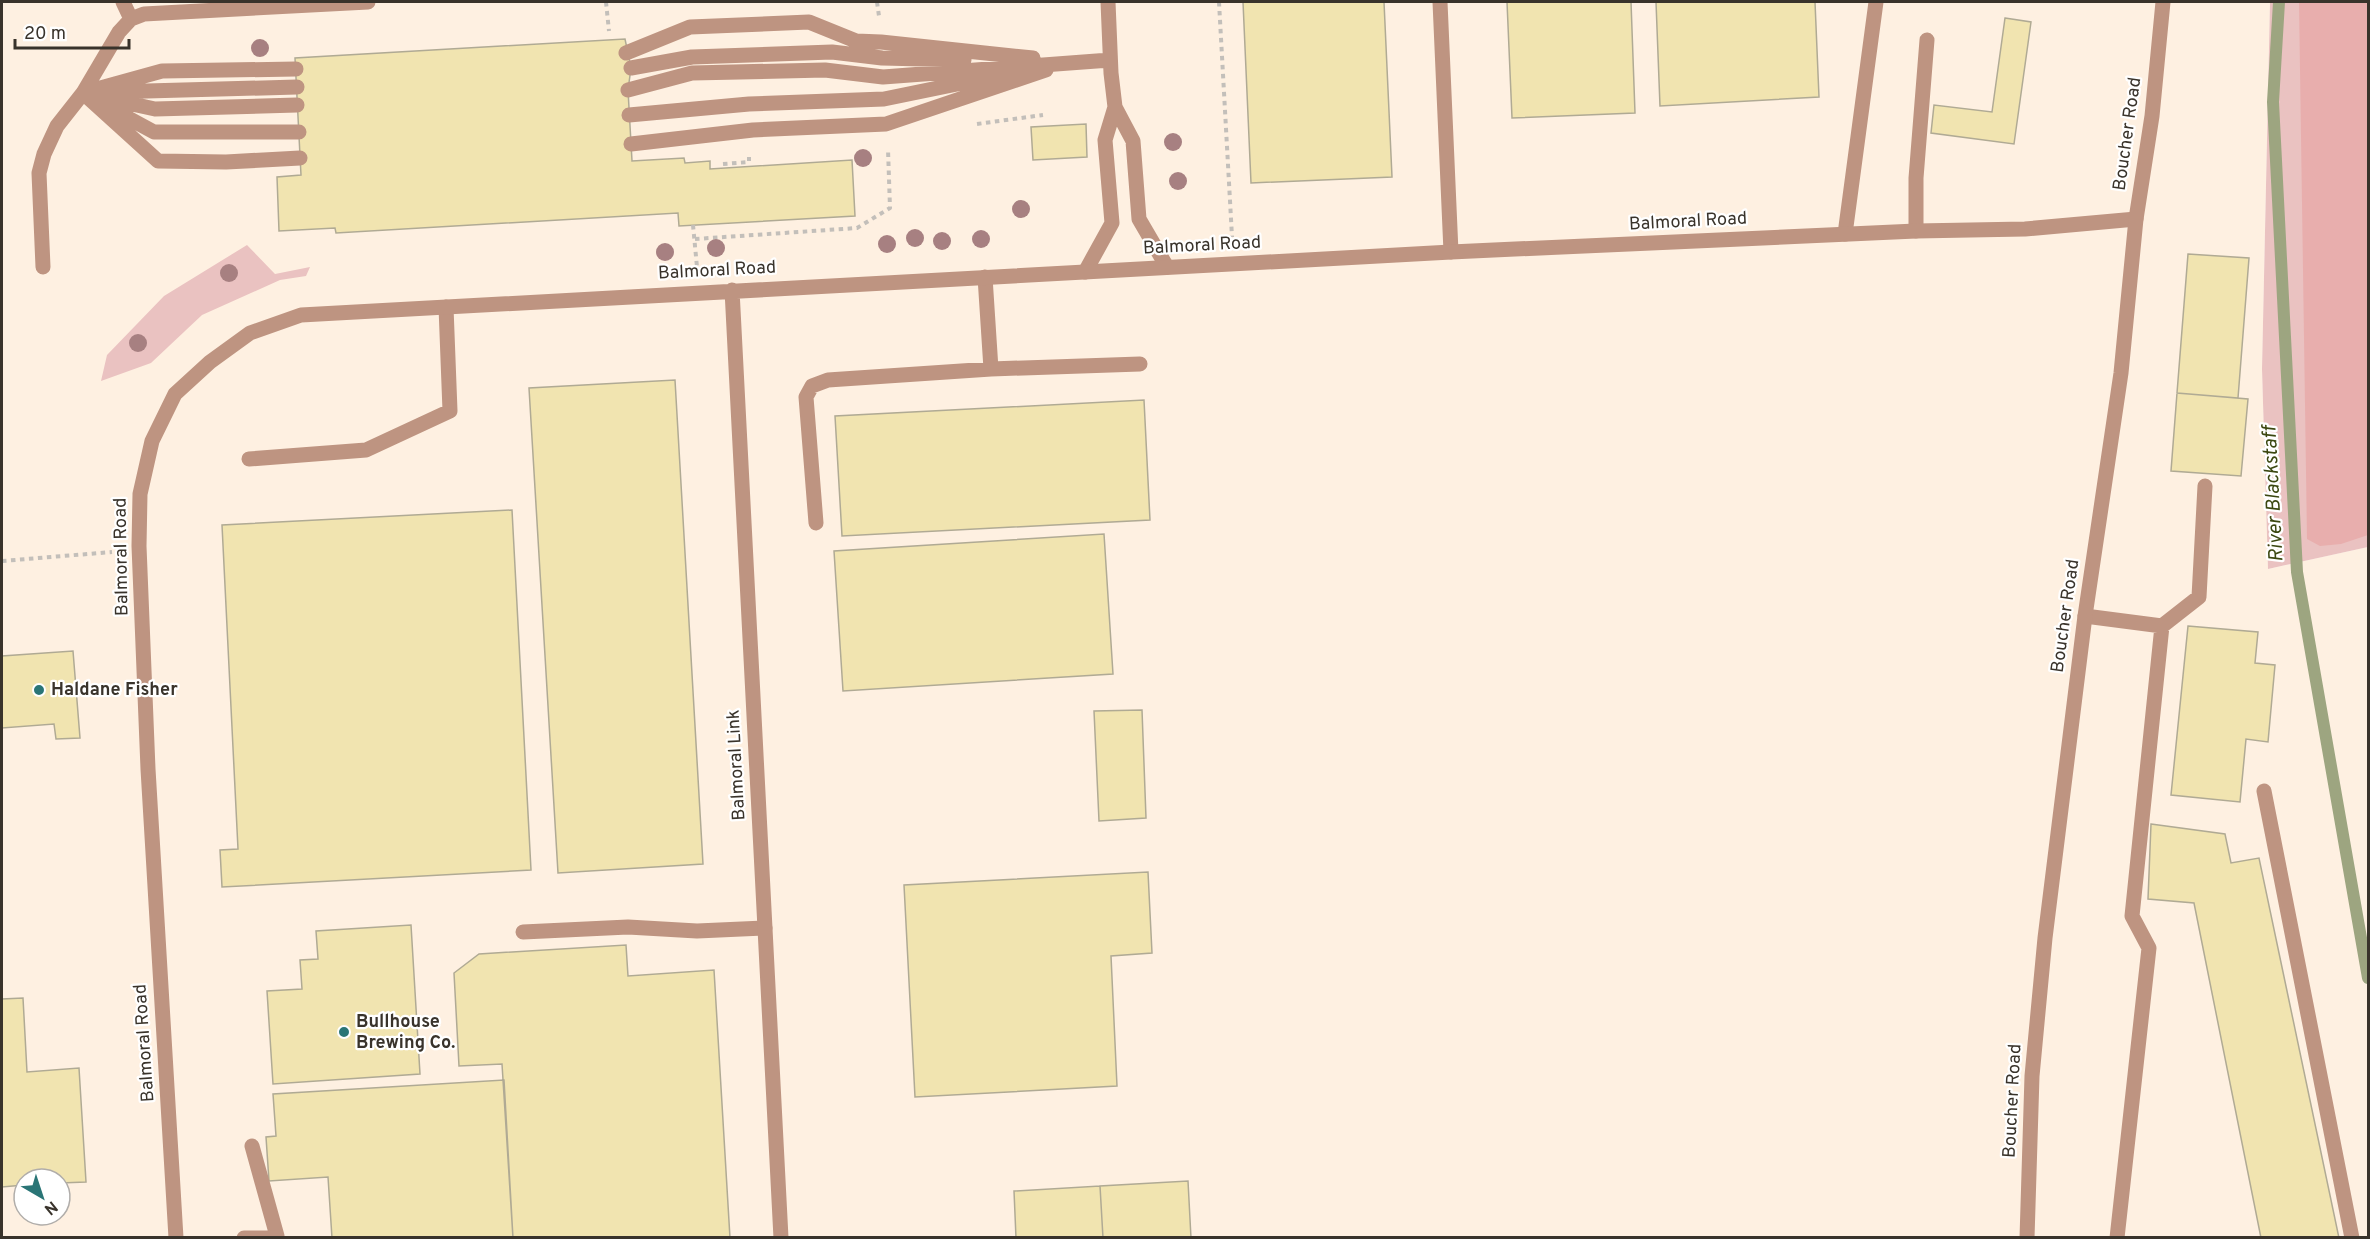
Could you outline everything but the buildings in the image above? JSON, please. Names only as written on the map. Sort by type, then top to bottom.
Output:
[{"type":"street","points":[[123,2],[130,19]]},
{"type":"street","points":[[43,267],[39,173],[44,154],[57,126],[83,93],[130,19],[144,14],[368,2]]},
{"type":"street","points":[[1108,2],[1110,60],[1115,107],[1133,141],[1139,219],[1167,267]]},
{"type":"street","points":[[1440,2],[1451,252]]},
{"type":"street","points":[[1845,234],[1876,2]]},
{"type":"street","name":"Boucher Road","points":[[2027,1238],[2034,1053],[2045,938],[2085,616],[2121,373],[2136,219],[2152,116],[2163,2]]},
{"type":"street","points":[[809,22],[856,41],[1069,62],[882,58],[832,52],[628,61],[690,27],[809,22]]},
{"type":"street","points":[[1916,231],[1916,178],[1927,40]]},
{"type":"street","points":[[628,90],[693,73],[825,70],[883,77],[1110,60]]},
{"type":"street","points":[[629,115],[749,104],[884,99],[1069,62]]},
{"type":"street","points":[[631,144],[753,130],[886,124],[1069,62]]},
{"type":"street","points":[[83,93],[162,71],[296,69]]},
{"type":"street","points":[[83,93],[297,87]]},
{"type":"street","points":[[83,93],[155,109],[297,105]]},
{"type":"street","points":[[83,93],[154,132],[299,132]]},
{"type":"street","points":[[83,93],[158,161],[226,162],[300,158]]},
{"type":"street","points":[[1085,272],[1112,223],[1105,140],[1115,107]]},
{"type":"street","name":"Balmoral Road","points":[[176,1238],[148,769],[139,546],[140,494],[152,441],[176,394],[210,362],[250,333],[301,315],[446,306],[1451,252],[1916,231],[2025,229],[2136,219]]},
{"type":"street","points":[[985,277],[991,369]]},
{"type":"street","name":"Balmoral Link","points":[[732,290],[781,1238]]},
{"type":"street","points":[[249,459],[366,450],[450,411],[446,306]]},
{"type":"street","points":[[816,523],[806,397],[812,386],[828,380],[991,369],[1140,364]]},
{"type":"street","points":[[2085,616],[2162,626],[2199,597],[2205,486]]},
{"type":"street","points":[[2117,1238],[2149,948],[2132,916],[2162,626]]},
{"type":"street","points":[[2264,791],[2352,1238]]},
{"type":"street","points":[[523,932],[628,927],[696,931],[765,928]]},
{"type":"street","points":[[244,1238],[277,1237],[252,1146]]},
{"type":"path","points":[[1219,2],[1234,264]]},
{"type":"path","points":[[976,124],[1043,115]]},
{"type":"path","points":[[695,239],[857,228],[890,208],[888,149]]},
{"type":"path","points":[[693,225],[696,252]]},
{"type":"path","points":[[2,561],[104,554],[139,546]]},
{"type":"shaded area","points":[[2,2],[2270,2],[2262,369],[2268,569],[2368,547],[2368,1237],[2,1238]]},
{"type":"shaded area","points":[[2270,2],[2368,2],[2368,547],[2268,569],[2262,369]]},
{"type":"shaded area","points":[[2299,2],[2368,2],[2368,535],[2341,544],[2320,546],[2307,539]]},
{"type":"shaded area","points":[[247,245],[275,274],[310,267],[306,276],[280,280],[202,315],[151,363],[101,381],[107,355],[164,296]]},
{"type":"waterway","name":"River Blackstaff","points":[[2279,2],[2273,102],[2297,572],[2368,978]]},
{"type":"place","name":"Haldane Fisher","points":[[39,690]]},
{"type":"place","name":"Bullhouse Brewing Co.","points":[[344,1032]]}]
